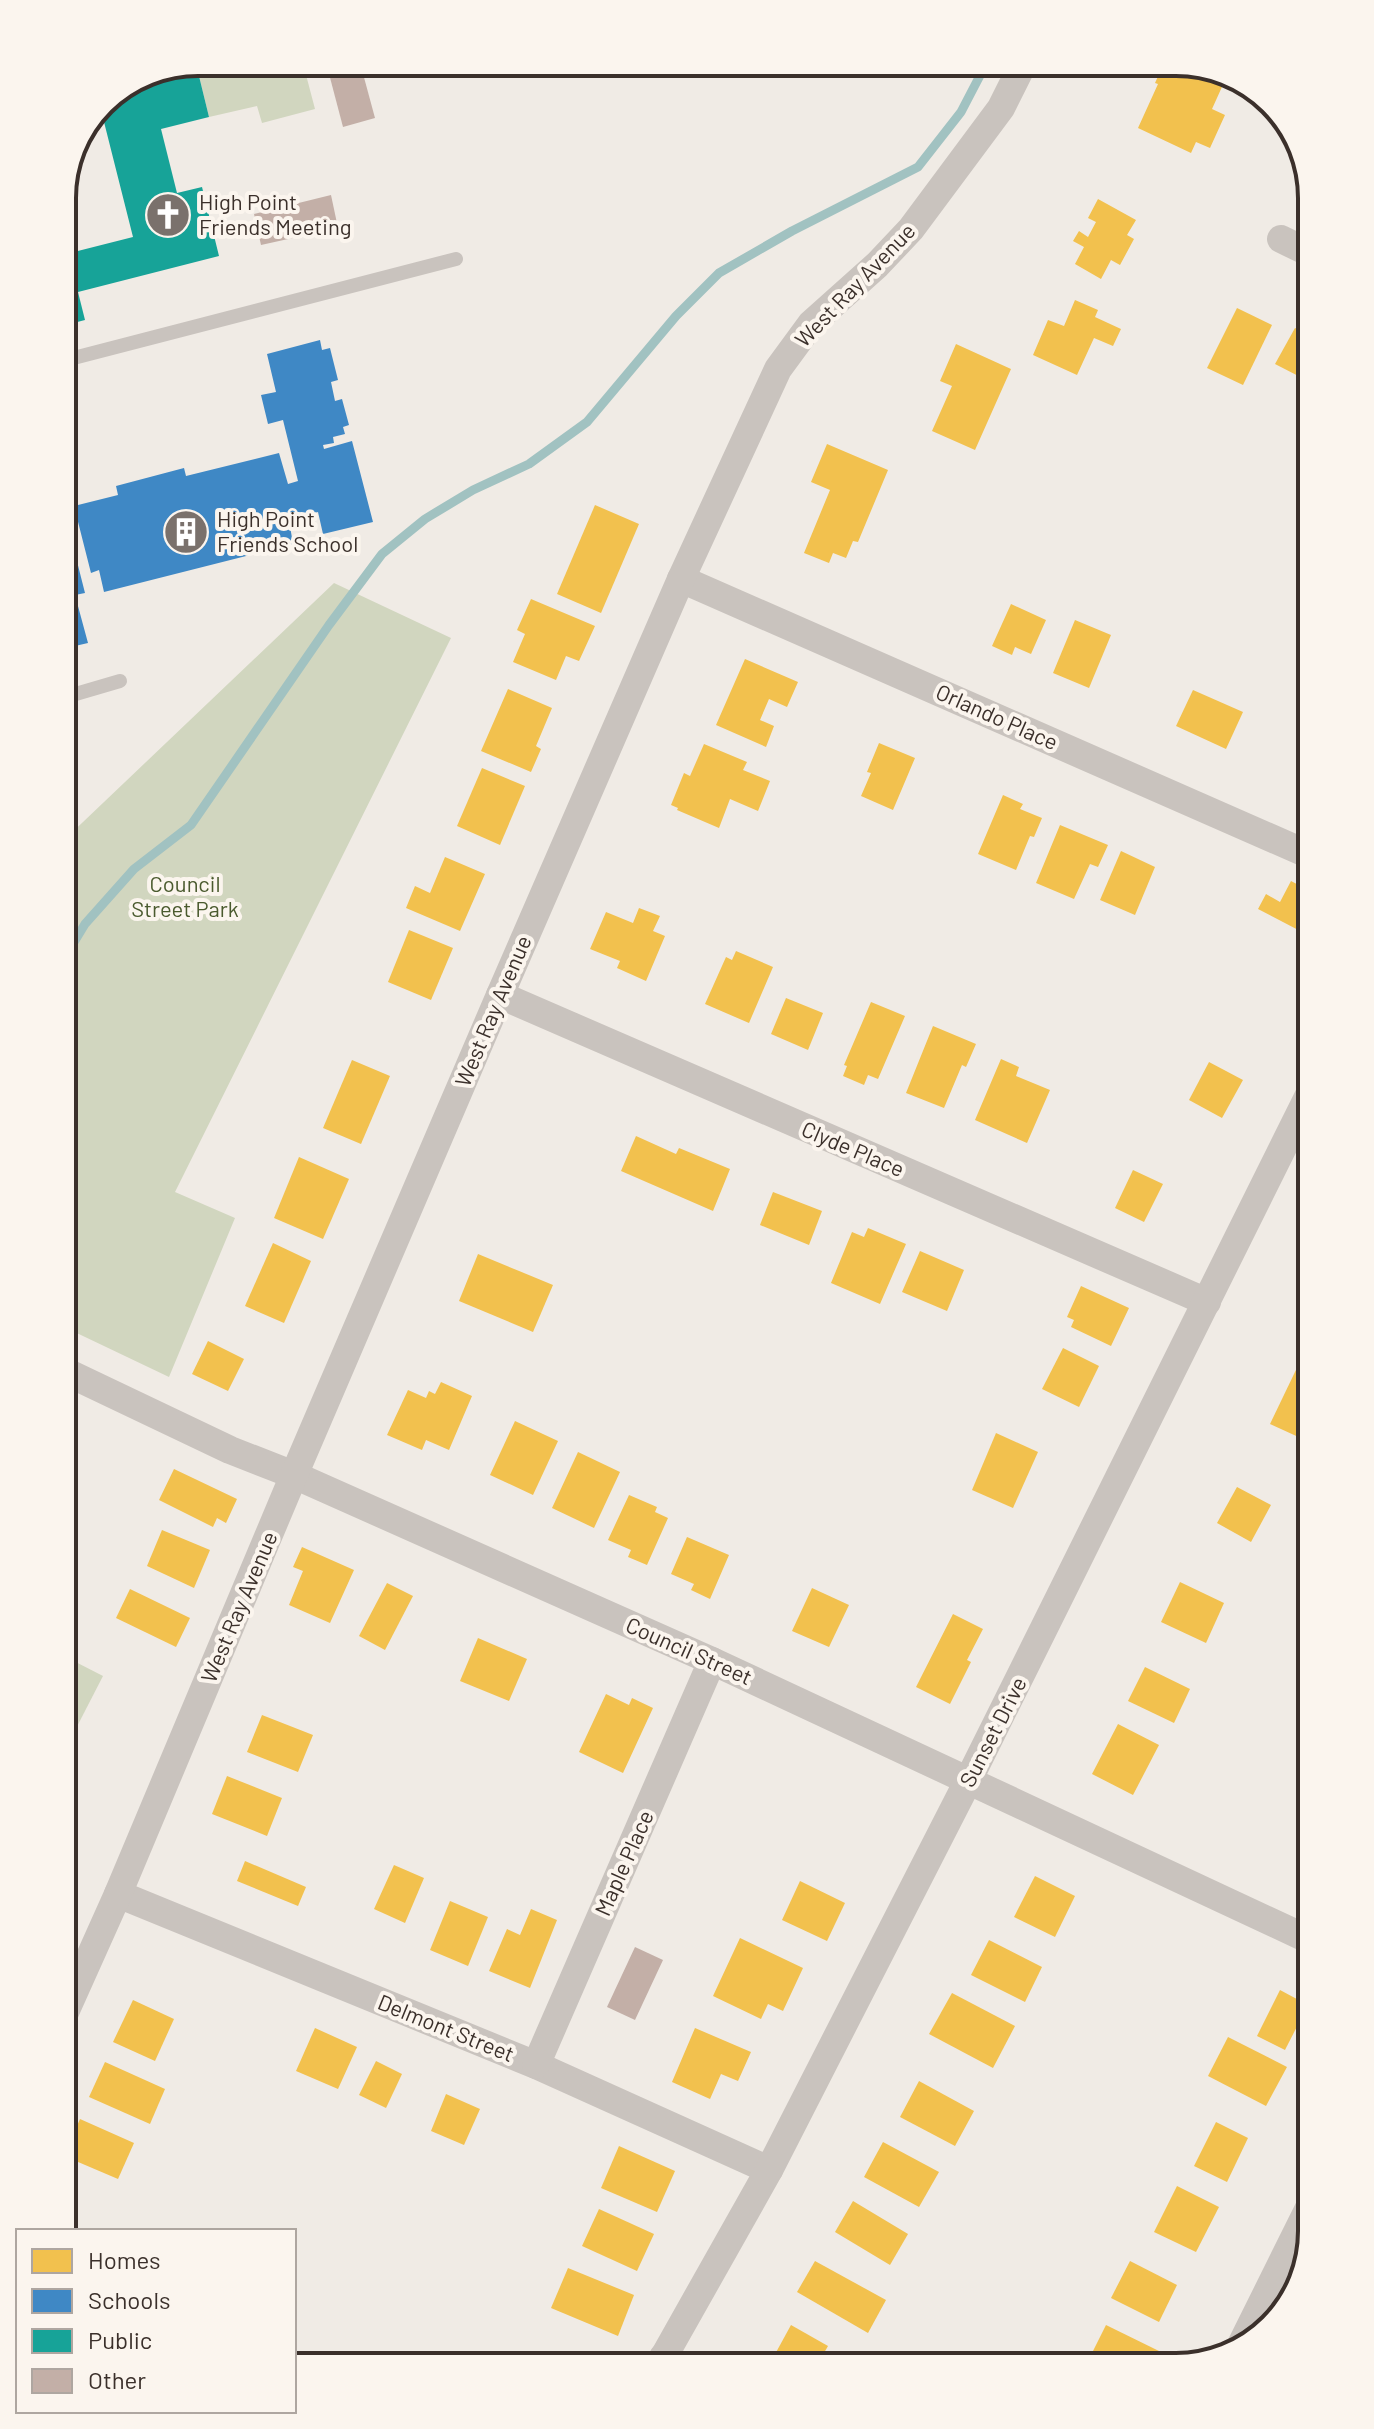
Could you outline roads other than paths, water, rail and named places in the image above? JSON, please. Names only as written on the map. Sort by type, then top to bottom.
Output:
[{"type":"street","name":"West Ray Avenue","points":[[76,1988],[500,995],[681,579],[778,369],[811,324],[877,265],[911,229],[1001,108],[1017,76]]},
{"type":"street","points":[[1281,239],[1298,247]]},
{"type":"street","name":"Orlando Place","points":[[681,579],[1298,850]]},
{"type":"street","name":"Clyde Place","points":[[500,995],[1207,1302]]},
{"type":"street","name":"Sunset Drive","points":[[674,2353],[968,1781],[1298,1117]]},
{"type":"street","name":"Council Street","points":[[76,1377],[230,1450],[294,1475],[712,1661],[1298,1934]]},
{"type":"street","name":"Maple Place","points":[[536,2065],[712,1661]]},
{"type":"street","name":"Delmont Street","points":[[118,1894],[536,2065],[769,2170]]},
{"type":"street","points":[[1249,2328],[1298,2230]]},
{"type":"lane","points":[[76,357],[456,259]]},
{"type":"lane","points":[[76,694],[120,681]]},
{"type":"waterway","points":[[76,939],[85,924],[134,869],[191,825],[329,625],[382,554],[425,519],[473,490],[529,464],[587,422],[676,316],[719,273],[792,231],[918,167],[961,112],[980,76]]},
{"type":"place","name":"High Point Friends Meeting","points":[[168,215]]},
{"type":"place","name":"High Point Friends School","points":[[186,532]]},
{"type":"park label","name":"Council Street Park","points":[[185,896]]}]
